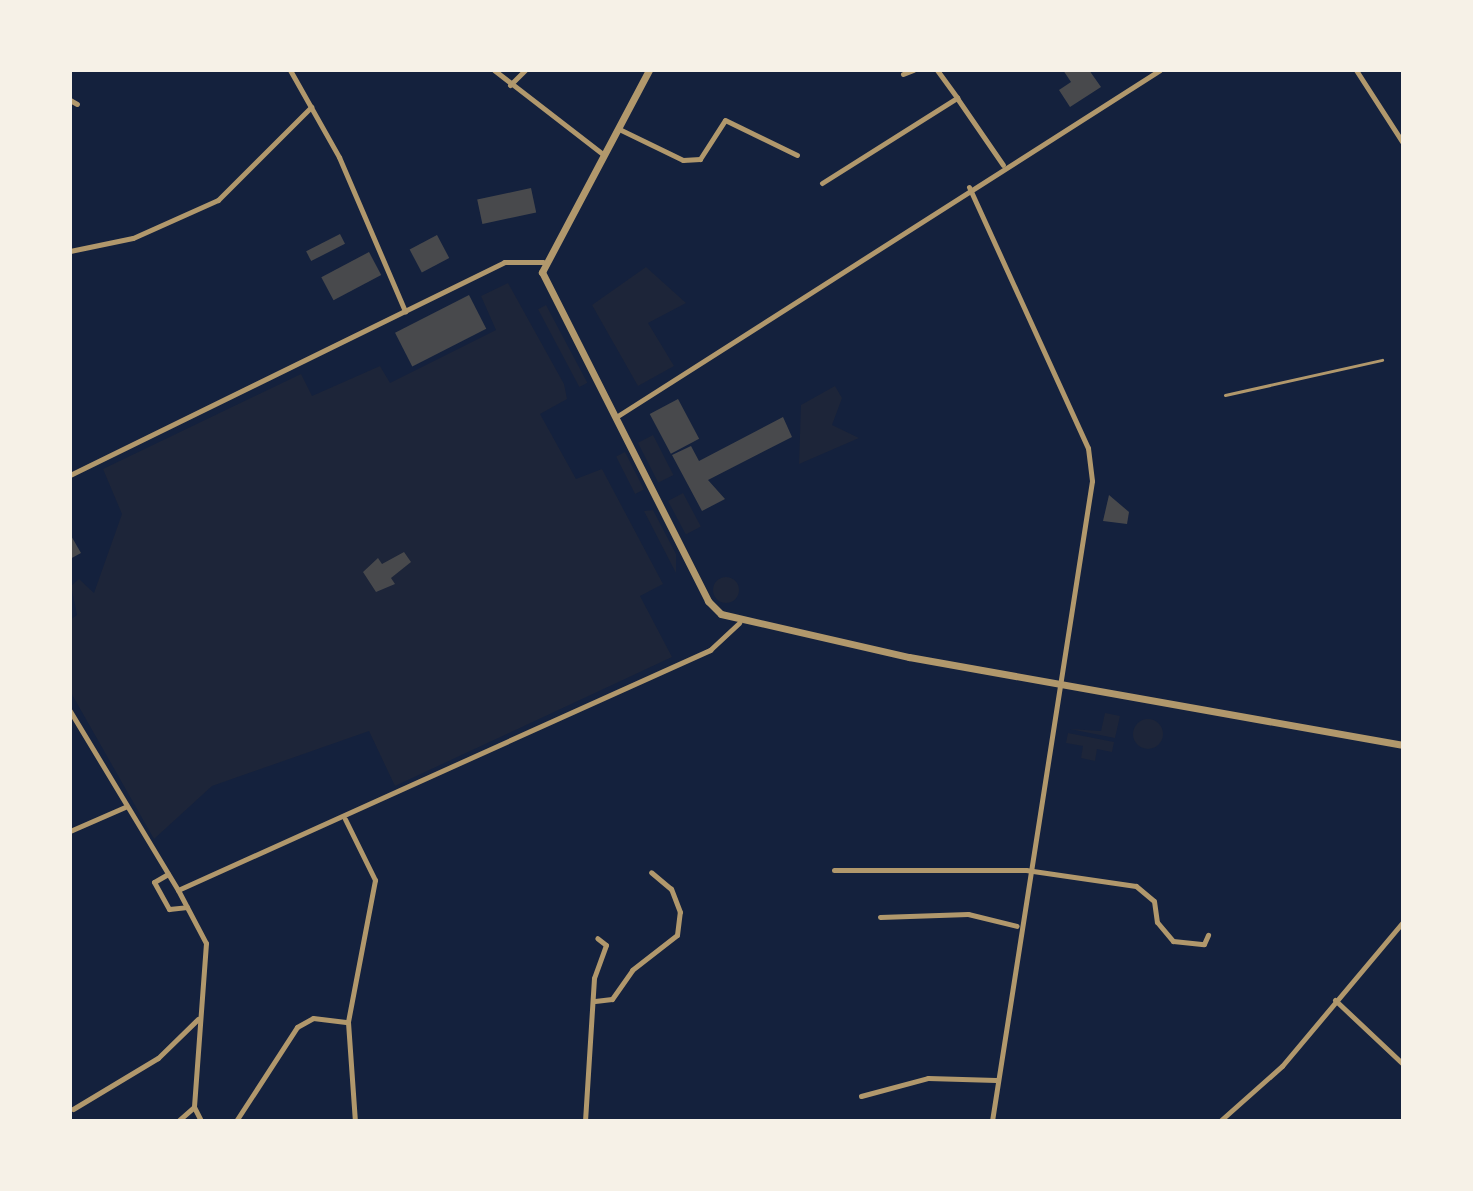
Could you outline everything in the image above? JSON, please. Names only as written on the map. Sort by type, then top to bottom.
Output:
[{"type":"street","points":[[290,70],[311,107],[405,311]]},
{"type":"street","points":[[494,70],[605,156]]},
{"type":"street","points":[[510,85],[525,70]]},
{"type":"street","points":[[649,70],[605,156],[543,262],[546,284],[708,601],[739,623],[761,628],[1058,685],[1403,745]]},
{"type":"street","points":[[903,74],[913,70]]},
{"type":"street","points":[[937,70],[1003,165]]},
{"type":"street","points":[[616,417],[1003,165],[1160,70]]},
{"type":"street","points":[[1356,70],[1403,143]]},
{"type":"street","points":[[822,183],[957,98]]},
{"type":"street","points":[[70,100],[77,104]]},
{"type":"street","points":[[70,251],[133,238],[218,200],[311,107]]},
{"type":"street","points":[[619,129],[683,160],[700,159],[725,120],[797,155]]},
{"type":"street","points":[[969,187],[1091,464],[1026,870],[992,1121]]},
{"type":"street","points":[[70,475],[504,262],[543,262]]},
{"type":"street","points":[[178,890],[345,819],[710,650],[739,623]]},
{"type":"street","points":[[70,711],[125,807],[178,890],[206,943],[194,1107],[201,1121]]},
{"type":"street","points":[[70,831],[125,807]]},
{"type":"street","points":[[345,819],[375,880],[348,1022],[355,1121]]},
{"type":"street","points":[[834,870],[1026,870],[1136,886],[1154,901],[1157,922],[1173,941],[1204,944],[1208,935]]},
{"type":"street","points":[[595,1001],[612,999],[632,970],[677,935],[680,912],[671,889],[651,872]]},
{"type":"street","points":[[168,874],[154,882],[169,909],[187,907]]},
{"type":"street","points":[[880,917],[968,914],[1018,926]]},
{"type":"street","points":[[1220,1121],[1282,1066],[1403,922]]},
{"type":"street","points":[[585,1121],[595,1001],[606,945],[597,938]]},
{"type":"street","points":[[1335,1000],[1403,1064]]},
{"type":"street","points":[[73,1109],[158,1058],[199,1018]]},
{"type":"street","points":[[236,1121],[297,1027],[313,1018],[348,1022]]},
{"type":"street","points":[[861,1096],[928,1078],[996,1080]]},
{"type":"street","points":[[178,1121],[194,1107]]},
{"type":"lane","points":[[1225,395],[1382,360]]},
{"type":"shaded area","points":[[646,267],[686,303],[648,323],[674,366],[638,386],[592,305]]},
{"type":"shaded area","points":[[508,283],[564,384],[567,399],[540,414],[576,479],[602,469],[663,584],[640,596],[672,657],[395,786],[369,731],[212,786],[154,839],[70,691],[70,620],[77,615],[71,586],[79,579],[94,593],[122,514],[103,469],[301,374],[312,396],[380,366],[390,383],[496,330],[481,296]]},
{"type":"shaded area","points":[[546,305],[587,383],[579,387],[538,309]]},
{"type":"shaded area","points":[[835,386],[842,398],[832,425],[859,438],[799,464],[801,405]]},
{"type":"shaded area","points":[[653,435],[673,475],[658,483],[638,443]]},
{"type":"shaded area","points":[[625,452],[644,489],[635,494],[616,457]]},
{"type":"shaded area","points":[[683,493],[701,527],[686,535],[668,501]]},
{"type":"shaded area","points":[[653,510],[676,554],[676,573],[644,511]]},
{"type":"shaded area","points":[[726,577],[735,581],[739,590],[735,599],[726,603],[717,599],[713,590],[717,581]]},
{"type":"shaded area","points":[[1105,713],[1120,716],[1115,738],[1070,729],[1101,731]]},
{"type":"shaded area","points":[[1148,719],[1159,723],[1163,734],[1159,745],[1148,749],[1137,745],[1133,734],[1137,723]]},
{"type":"shaded area","points":[[1068,733],[1114,742],[1112,752],[1097,749],[1095,761],[1081,758],[1083,746],[1066,743]]},
{"type":"building","points":[[1063,70],[1089,70],[1101,87],[1070,107],[1059,90],[1071,82]]},
{"type":"building","points":[[531,188],[536,212],[482,224],[477,199]]},
{"type":"building","points":[[340,234],[345,244],[311,261],[306,251]]},
{"type":"building","points":[[437,235],[449,258],[422,273],[410,250]]},
{"type":"building","points":[[369,252],[381,275],[334,300],[321,277]]},
{"type":"building","points":[[469,295],[486,329],[412,367],[395,333]]},
{"type":"building","points":[[678,399],[699,439],[671,454],[650,414]]},
{"type":"building","points":[[783,417],[792,437],[708,480],[725,499],[702,511],[672,455],[691,446],[699,461]]},
{"type":"building","points":[[1109,495],[1129,512],[1127,524],[1103,521]]},
{"type":"building","points":[[70,534],[81,553],[70,559]]},
{"type":"building","points":[[404,552],[411,562],[391,578],[395,584],[376,592],[363,572],[378,558],[382,564]]}]
